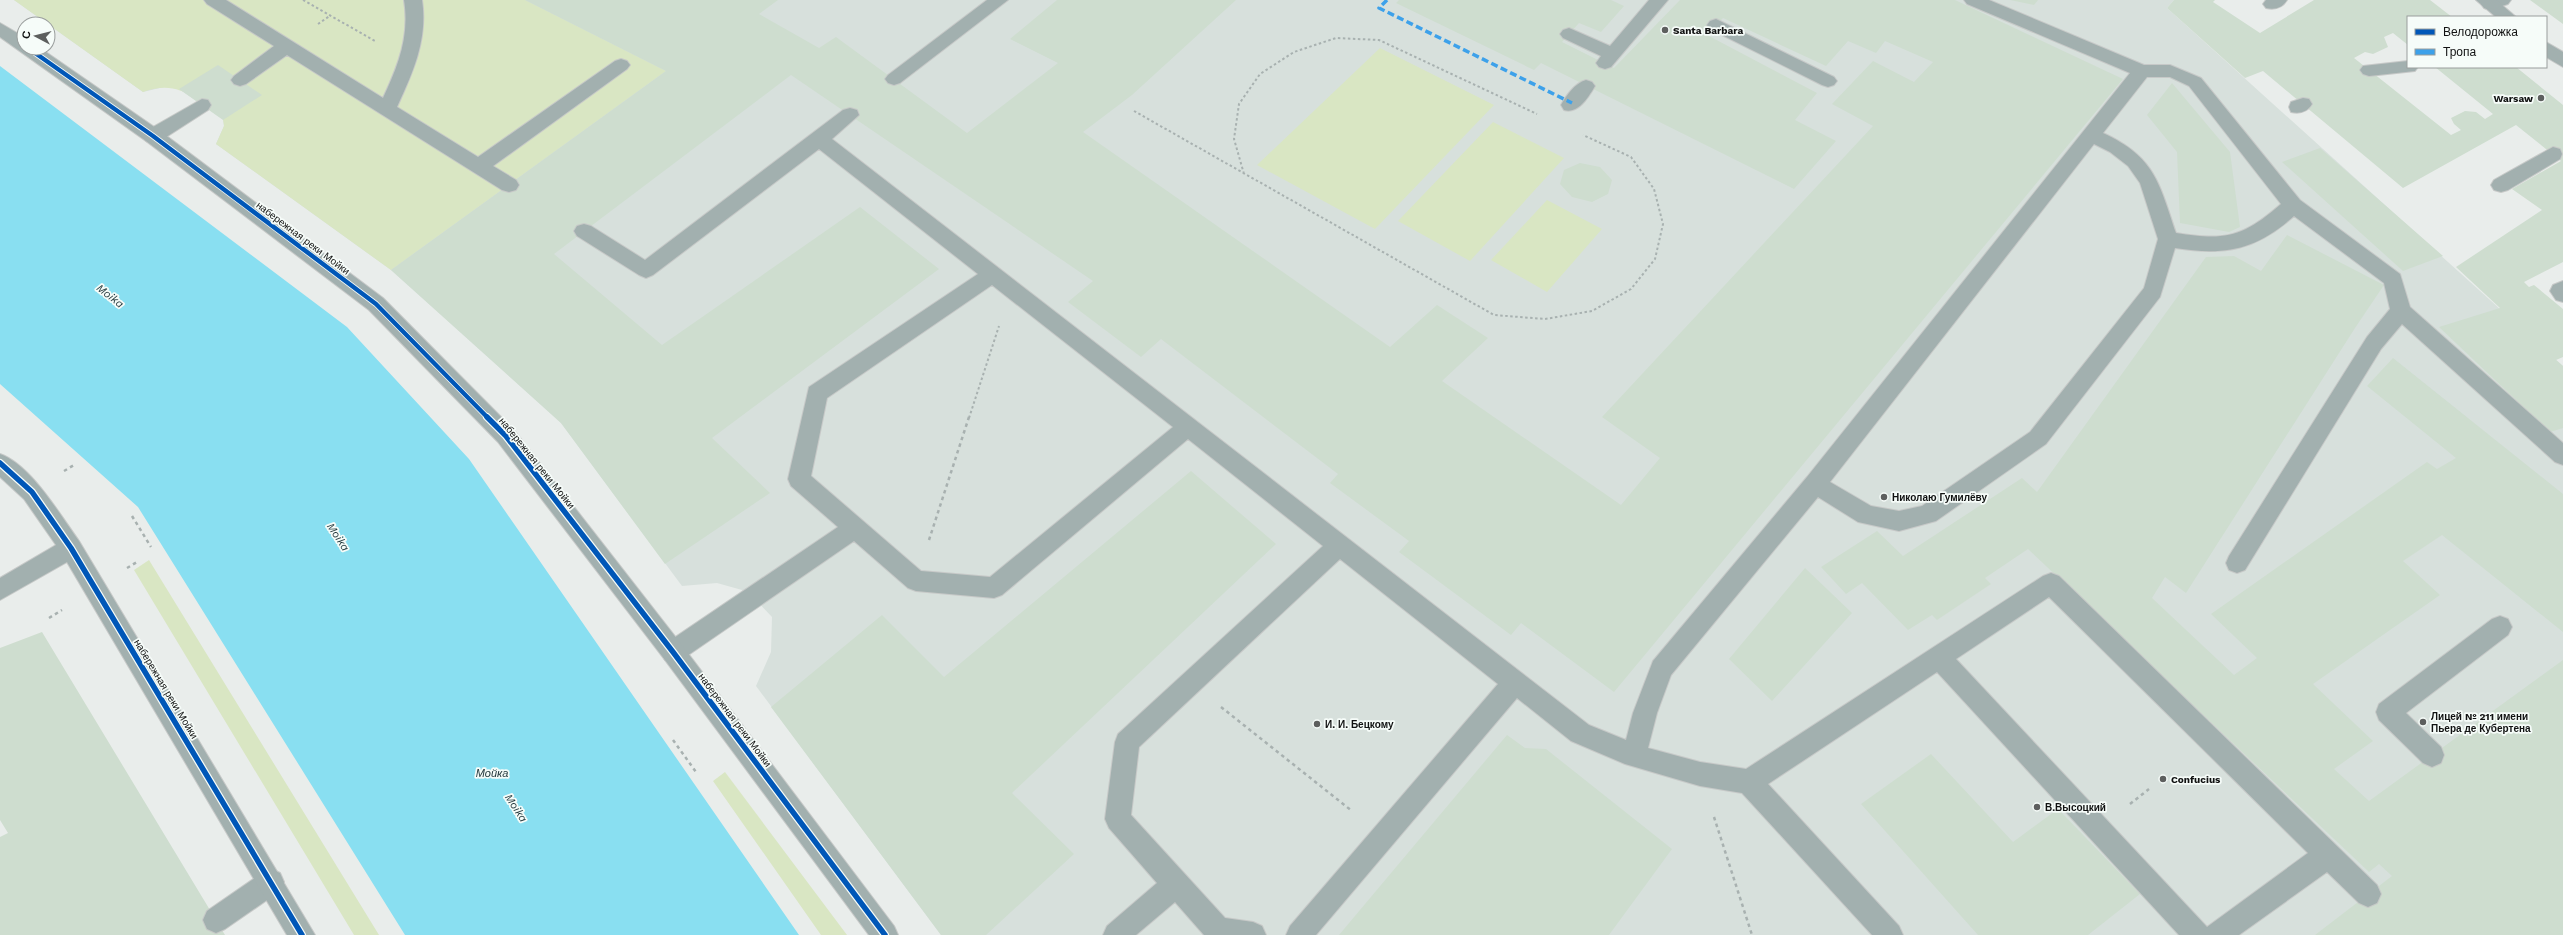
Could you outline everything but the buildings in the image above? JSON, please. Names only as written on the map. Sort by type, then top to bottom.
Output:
[{"type":"street","points":[[213,0],[509,184]]},
{"type":"street","points":[[387,109],[408,61],[417,16],[413,0]]},
{"type":"street","points":[[894,79],[999,0]]},
{"type":"street","points":[[1973,0],[2142,71],[2160,70],[2180,73],[2194,82],[2293,204],[2393,279],[2401,311],[2563,456]]},
{"type":"street","points":[[2493,1],[2506,16]]},
{"type":"street","points":[[1569,34],[1609,59],[1667,2]]},
{"type":"street","points":[[1716,25],[1828,81]]},
{"type":"street","points":[[0,29],[16,40]]},
{"type":"street","points":[[240,80],[287,46]]},
{"type":"street","points":[[2547,49],[2563,61]]},
{"type":"street","name":"набережная реки Мойки","points":[[39,56],[153,136],[376,304],[506,436],[673,652],[885,935]]},
{"type":"street","points":[[479,166],[621,65]]},
{"type":"street","points":[[2369,70],[2407,67]]},
{"type":"street","points":[[1634,756],[1645,712],[1661,669],[1815,484],[2142,71]]},
{"type":"street","points":[[1570,105],[1586,86]]},
{"type":"street","points":[[153,136],[202,105]]},
{"type":"street","points":[[584,231],[646,270],[850,115]]},
{"type":"street","points":[[1815,484],[1866,515],[1900,521],[1928,514],[2038,438],[2153,291],[2168,239],[2149,182],[2135,161],[2117,147],[2091,135]]},
{"type":"street","points":[[818,138],[1580,733],[1634,756],[1700,774],[1749,782],[1890,935]]},
{"type":"street","points":[[2501,184],[2553,154]]},
{"type":"street","points":[[2168,239],[2195,243],[2227,244],[2257,234],[2293,204]]},
{"type":"street","points":[[993,274],[817,393],[799,478],[916,581],[994,588],[1188,427]]},
{"type":"street","points":[[2563,289],[2560,291],[2563,294]]},
{"type":"street","points":[[2237,563],[2374,343],[2401,311]]},
{"type":"street","name":"набережная реки Мойки","points":[[0,463],[32,492],[71,548],[302,935]]},
{"type":"street","points":[[673,652],[855,528]]},
{"type":"street","points":[[1253,935],[1218,931],[1118,819],[1127,742],[1340,545]]},
{"type":"street","points":[[0,590],[71,548]]},
{"type":"street","points":[[1749,782],[2051,583],[2368,894]]},
{"type":"street","points":[[2432,755],[2388,712],[2500,628]]},
{"type":"street","points":[[1939,657],[2197,935]]},
{"type":"street","points":[[1299,935],[1515,682]]},
{"type":"street","points":[[2217,935],[2328,855]]},
{"type":"street","points":[[216,920],[271,882]]},
{"type":"street","points":[[1116,935],[1176,884]]},
{"type":"path","points":[[303,0],[408,61]]},
{"type":"path","points":[[1244,174],[1234,139],[1239,104],[1260,74],[1294,52],[1336,38],[1379,40],[1544,117]]},
{"type":"path","points":[[1134,111],[1494,315],[1545,319],[1592,310],[1631,289],[1655,259],[1663,224],[1654,189],[1631,158],[1580,134]]},
{"type":"path","points":[[916,581],[1011,288]]},
{"type":"path","points":[[132,516],[151,547]]},
{"type":"path","points":[[1191,682],[1383,837]]},
{"type":"path","points":[[673,740],[696,772]]},
{"type":"path","points":[[1700,774],[1752,935]]},
{"type":"shaded area","points":[[14,0],[2174,0],[2167,8],[2563,366],[2563,935],[941,935],[756,686],[771,652],[772,617],[753,597],[742,590],[717,583],[682,586],[561,423],[391,270],[216,144],[224,126],[223,119],[179,89],[168,86],[143,92],[56,30],[56,16],[36,16]]},
{"type":"green space","points":[[14,0],[525,0],[666,71],[391,270],[216,144],[224,126],[223,119],[195,98],[186,93],[167,88],[143,92],[56,30],[56,16],[36,16]]},
{"type":"green space","points":[[1380,48],[1494,105],[1375,229],[1257,165]]},
{"type":"green space","points":[[1493,122],[1564,158],[1470,261],[1398,221]]},
{"type":"green space","points":[[1547,200],[1602,229],[1547,292],[1491,260]]},
{"type":"green space","points":[[149,560],[379,935],[354,935],[134,570]]},
{"type":"green space","points":[[725,772],[847,935],[821,935],[713,781]]},
{"type":"water","name":"Мойка","points":[[0,66],[347,327],[469,459],[799,935],[405,935],[138,507],[0,384]]},
{"type":"marked path","points":[[1387,0],[1379,8],[1572,103]]},
{"type":"cycle path","points":[[39,56],[153,136],[376,304],[506,436],[673,652],[885,935]]},
{"type":"cycle path","points":[[0,463],[32,492],[71,548],[302,935]]},
{"type":"place","name":"Santa Barbara","points":[[1665,30]]},
{"type":"place","name":"Warsaw","points":[[2541,98]]},
{"type":"place","name":"Николаю Гумилёву","points":[[1884,497]]},
{"type":"place","name":"Лицей № 211 имени Пьера де Кубертена","points":[[2423,722]]},
{"type":"place","name":"И. И. Бецкому","points":[[1317,724]]},
{"type":"place","name":"Confucius","points":[[2163,779]]},
{"type":"place","name":"В.Высоцкий","points":[[2037,807]]},
{"type":"water label","name":"Moika","points":[[110,296]]},
{"type":"water label","name":"Moika","points":[[338,537]]},
{"type":"water label","name":"Moika","points":[[516,808]]}]
